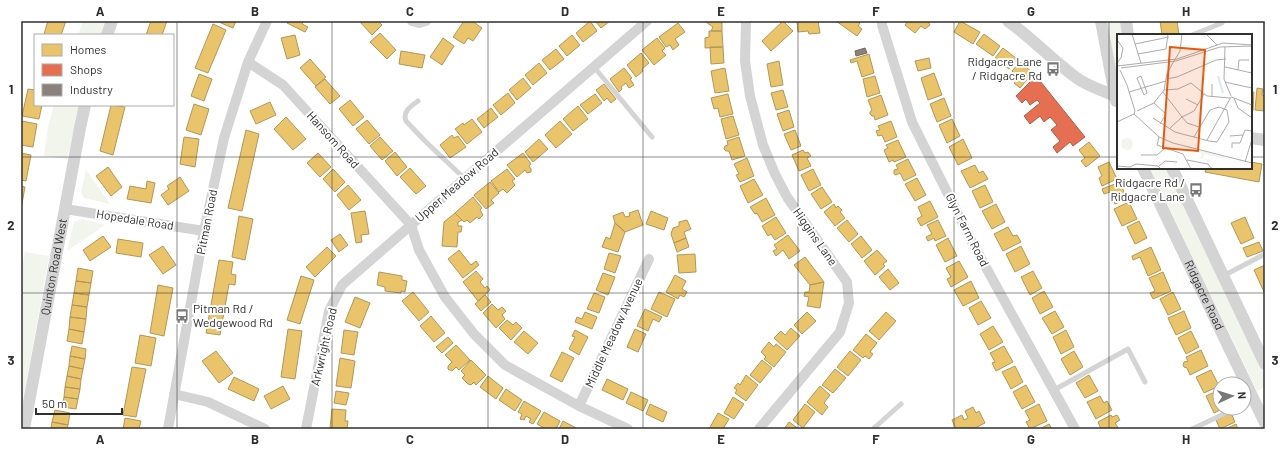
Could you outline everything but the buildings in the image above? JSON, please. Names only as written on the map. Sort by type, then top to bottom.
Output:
[{"type":"street","points":[[107,34],[112,21]]},
{"type":"street","name":"Pitman Road","points":[[168,429],[204,231],[224,138],[248,62],[267,21]]},
{"type":"street","points":[[412,21],[419,23],[426,21]]},
{"type":"street","name":"Upper Meadow Road","points":[[628,429],[579,406],[506,365],[474,334],[445,297],[419,250],[411,225],[647,21]]},
{"type":"street","name":"Higgins Lane","points":[[746,21],[745,61],[750,96],[763,145],[774,174],[787,197],[847,282],[849,303],[840,332],[759,429]]},
{"type":"street","name":"Glyn Farm Road","points":[[882,21],[882,26],[912,122],[972,242],[1075,429]]},
{"type":"street","points":[[1008,21],[1021,30],[1075,77],[1117,99]]},
{"type":"street","points":[[1101,21],[1117,99]]},
{"type":"street","points":[[1126,21],[1128,34]]},
{"type":"street","name":"Hansom Road","points":[[248,62],[283,85],[411,225]]},
{"type":"street","name":"Quinton Road West","points":[[24,429],[80,128],[86,106]]},
{"type":"street","points":[[1252,138],[1265,140]]},
{"type":"street","name":"Ridgacre Road","points":[[1143,169],[1265,423]]},
{"type":"street","name":"Ridgacre Road","points":[[1172,169],[1236,306],[1265,364]]},
{"type":"street","name":"Hopedale Road","points":[[65,209],[204,231]]},
{"type":"street","name":"Arkwright Road","points":[[306,429],[329,311],[342,285],[411,225]]},
{"type":"street","name":"Middle Meadow Avenue","points":[[579,406],[649,259]]},
{"type":"street","points":[[174,394],[208,402],[265,429]]},
{"type":"lane","points":[[1194,34],[1222,23]]},
{"type":"lane","points":[[594,67],[652,137]]},
{"type":"lane","points":[[418,101],[408,108],[404,118],[409,125],[464,179]]},
{"type":"lane","points":[[1223,276],[1265,254]]},
{"type":"lane","points":[[1054,390],[1128,349],[1145,382]]},
{"type":"lane","points":[[873,429],[900,404]]},
{"type":"lane","points":[[1192,429],[1220,416]]},
{"type":"shaded area","points":[[83,21],[108,21],[103,34],[78,34]]},
{"type":"shaded area","points":[[1107,21],[1120,21],[1123,34],[1117,34],[1117,74]]},
{"type":"shaded area","points":[[54,106],[80,106],[67,159],[44,156],[48,127]]},
{"type":"shaded area","points":[[1150,169],[1167,169],[1265,376],[1265,387],[1257,391],[1252,381],[1252,376],[1250,376]]},
{"type":"shaded area","points":[[86,170],[110,204],[84,198],[81,192]]},
{"type":"shaded area","points":[[82,219],[105,225],[67,251],[74,222]]},
{"type":"shaded area","points":[[25,252],[49,256],[21,412],[21,271]]},
{"type":"place","name":"Ridgacre Lane / Ridgacre Rd","points":[[1053,69]]},
{"type":"place","name":"Ridgacre Rd / Ridgacre Lane","points":[[1196,190]]},
{"type":"place","name":"Pitman Rd / Wedgewood Rd","points":[[182,316]]}]
